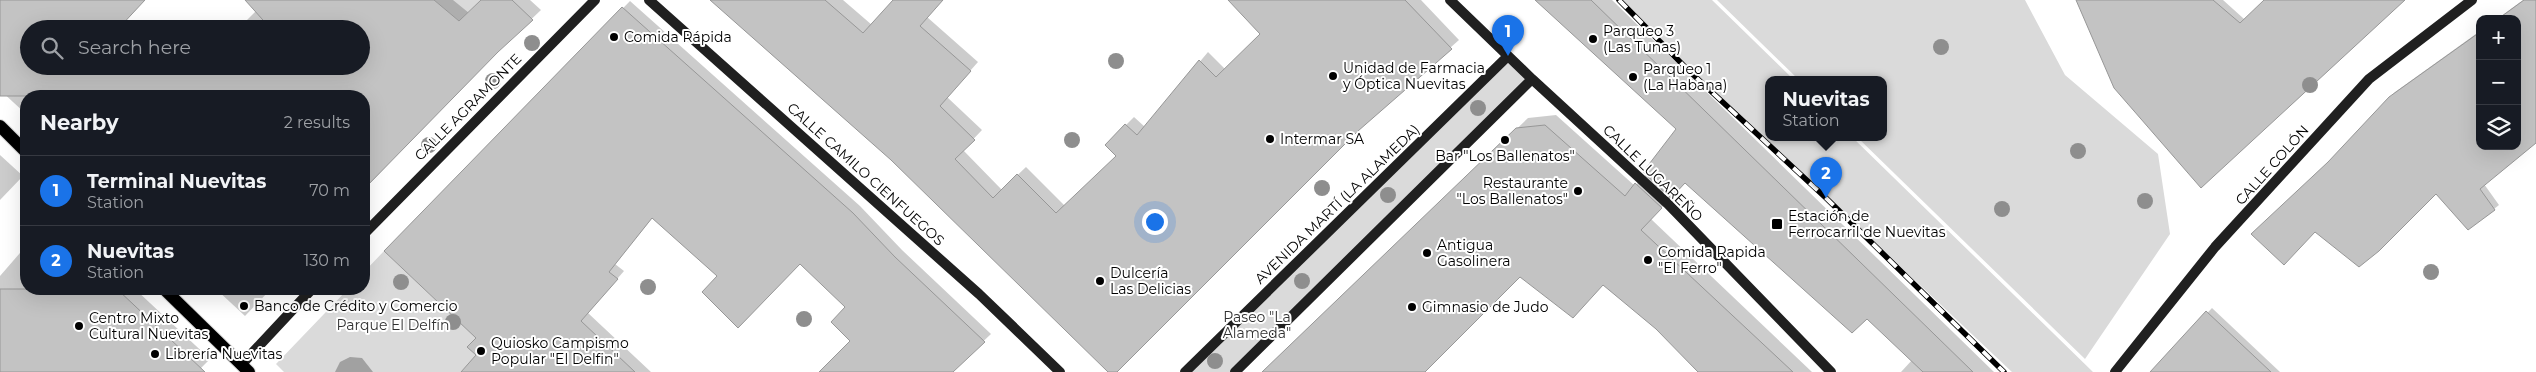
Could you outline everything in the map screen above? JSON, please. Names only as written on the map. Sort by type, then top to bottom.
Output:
[{"type":"main road","name":"CALLE AGRAMONTE","points":[[370,228],[595,0]]},
{"type":"main road","name":"CALLE CAMILO CIENFUEGOS","points":[[649,0],[979,294],[1060,372]]},
{"type":"main road","name":"CALLE LUGAREÑO","points":[[1450,0],[1532,79],[1668,204],[1830,372]]},
{"type":"main road","name":"CALLE COLÓN","points":[[2120,370],[2215,247],[2369,79],[2472,0]]},
{"type":"main road","name":"AVENIDA MARTÍ (LA ALAMEDA)","points":[[1185,372],[1508,56]]},
{"type":"main road","points":[[1235,372],[1532,79]]},
{"type":"main road","points":[[0,126],[20,146]]},
{"type":"main road","points":[[170,295],[242,370],[307,295]]},
{"type":"green space","points":[[434,0],[481,0],[459,21]]},
{"type":"green space","points":[[1618,0],[1712,0],[1790,76],[1765,76],[1765,139]]},
{"type":"green space","points":[[1717,0],[2025,0],[2065,75],[2158,154],[2170,234],[2085,359],[1861,141],[1887,141],[1887,76],[1795,76]]},
{"type":"green space","name":"Paseo \"La Alameda\"","points":[[1508,56],[1532,79],[1235,372],[1185,372]]},
{"type":"green space","points":[[1767,141],[1856,141],[2093,372],[2012,372]]},
{"type":"green space","name":"Parque El Delfín","points":[[384,251],[509,369],[506,372],[284,372],[276,364],[342,295],[370,295],[370,266]]},
{"type":"shaded area","points":[[350,357],[362,358],[373,372],[335,372],[340,362]]},
{"type":"building","points":[[0,0],[145,0],[126,20],[20,20],[20,75],[370,75],[370,20],[263,20],[245,0],[434,0],[459,21],[481,0],[512,0],[533,20],[498,52],[370,183],[370,90],[20,90],[20,96],[0,96]]},
{"type":"building","points":[[710,0],[825,0],[863,33],[893,0],[943,0],[920,26],[971,71],[940,106],[975,140],[955,159],[993,198],[1017,174],[1056,213],[1116,156],[1105,145],[1125,124],[1137,135],[1199,60],[1216,77],[1260,34],[1228,0],[1405,0],[1452,49],[1358,131],[1117,372],[1108,372],[891,160]]},
{"type":"building","name":"Estación de Ferrocarril de Nuevitas","points":[[1535,0],[1591,0],[1973,372],[1923,372],[1867,319],[1852,333],[1685,183],[1671,198],[1643,172],[1676,129]]},
{"type":"building","points":[[2076,0],[2213,0],[2240,23],[2264,0],[2405,0],[2201,188],[2114,88]]},
{"type":"building","points":[[2524,0],[2536,0],[2536,143],[2480,189],[2495,210],[2468,230],[2436,194],[2379,251],[2359,267],[2315,232],[2284,265],[2251,234],[2328,162],[2389,97],[2476,35],[2476,150],[2521,150],[2521,15],[2503,15]]},
{"type":"building","points":[[622,7],[853,213],[895,257],[985,342],[953,372],[819,372],[850,341],[831,322],[845,307],[800,264],[738,328],[702,292],[717,276],[652,218],[609,272],[618,279],[581,321],[635,372],[461,372],[476,355],[467,347],[476,338],[384,251]]},
{"type":"building","points":[[1545,125],[1625,196],[1635,183],[1662,208],[1641,230],[1793,372],[1698,372],[1656,329],[1603,285],[1573,318],[1520,277],[1425,372],[1262,372],[1516,128]]},
{"type":"building","name":"Centro Mixto Cultural Nuevitas","points":[[0,289],[20,289],[20,295],[123,295],[205,372],[0,372]]},
{"type":"building","points":[[2206,311],[2271,372],[2150,372]]},
{"type":"railway","points":[[1619,0],[1687,69],[1826,198],[2004,372]]},
{"type":"place","name":"Comida Rápida","points":[[614,37]]},
{"type":"place","name":"Parqueo 3 (Las Tunas)","points":[[1593,39]]},
{"type":"place","name":"Terminal Nuevitas","points":[[1508,56]]},
{"type":"place","name":"Unidad de Farmacia y Óptica Nuevitas","points":[[1333,76]]},
{"type":"place","name":"Parqueo 1 (La Habana)","points":[[1633,77]]},
{"type":"place","name":"Intermar SA","points":[[1270,139]]},
{"type":"place","name":"Bar \"Los Ballenatos\"","points":[[1505,140]]},
{"type":"place","name":"Restaurante \"Los Ballenatos\"","points":[[1578,191]]},
{"type":"place","name":"Nuevitas","points":[[1826,198]]},
{"type":"place","name":"Estación de Ferrocarril de Nuevitas","points":[[1777,224]]},
{"type":"place","name":"Antigua Gasolinera","points":[[1427,253]]},
{"type":"place","name":"Comida Rapida \"El Ferro\"","points":[[1648,260]]},
{"type":"place","name":"Dulcería Las Delicias","points":[[1100,281]]},
{"type":"place","name":"Banco de Crédito y Comercio","points":[[244,306]]},
{"type":"place","name":"Gimnasio de Judo","points":[[1412,307]]},
{"type":"place","name":"Centro Mixto Cultural Nuevitas","points":[[79,326]]},
{"type":"place","name":"Quiosko Campismo Popular \"El Delfin\"","points":[[481,351]]},
{"type":"place","name":"Librería Nuevitas","points":[[155,354]]}]
